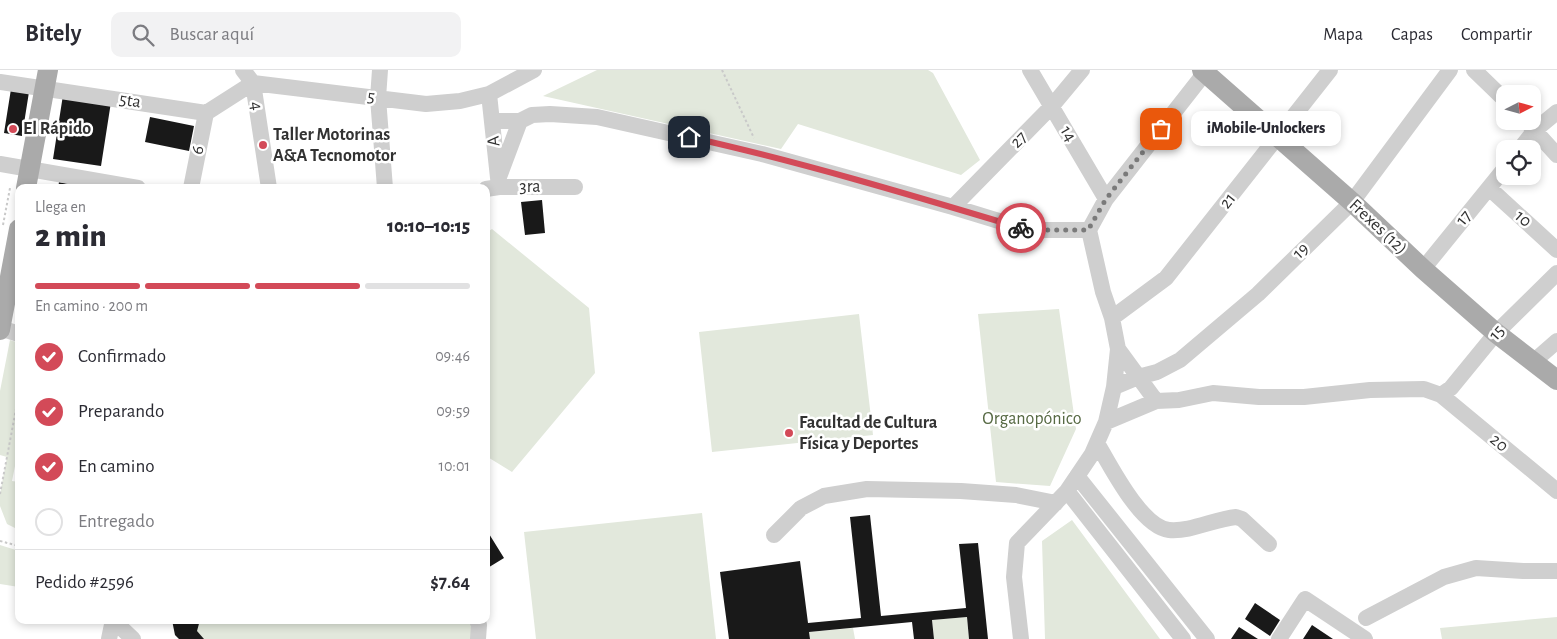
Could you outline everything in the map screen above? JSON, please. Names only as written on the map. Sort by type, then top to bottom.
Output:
[{"type":"main road","name":"Frexes (12)","points":[[1205,71],[1352,202],[1423,269],[1496,333],[1557,380]]},
{"type":"main road","points":[[17,172],[47,80]]},
{"type":"main road","points":[[0,329],[11,227]]},
{"type":"street","points":[[380,70],[378,98],[384,184]]},
{"type":"street","name":"5","points":[[248,76],[378,98],[426,104],[460,101],[489,94],[534,70]]},
{"type":"street","name":"14","points":[[1030,70],[1106,199]]},
{"type":"street","name":"27","points":[[953,207],[1052,106],[1082,70]]},
{"type":"street","name":"21","points":[[1112,318],[1166,278],[1330,70]]},
{"type":"street","name":"19","points":[[1114,387],[1138,376],[1157,372],[1180,360],[1258,294],[1352,202],[1450,70]]},
{"type":"street","points":[[1474,70],[1496,91]]},
{"type":"street","points":[[1021,639],[1014,576],[1017,543],[1062,497],[1077,476],[1097,443],[1106,422],[1114,387],[1118,349],[1112,318],[1088,230],[1106,199],[1205,71]]},
{"type":"street","points":[[206,113],[248,76]]},
{"type":"street","name":"4","points":[[248,76],[268,184]]},
{"type":"street","name":"5ta","points":[[0,82],[47,80],[67,91],[206,113]]},
{"type":"street","name":"A","points":[[489,94],[495,185]]},
{"type":"street","points":[[1541,121],[1557,112]]},
{"type":"street","name":"6","points":[[192,184],[206,113]]},
{"type":"street","points":[[492,121],[520,121],[532,115],[550,114],[597,117],[762,154],[953,207],[1028,230],[1088,230]]},
{"type":"street","points":[[495,185],[520,121]]},
{"type":"street","points":[[1535,130],[1557,155]]},
{"type":"street","points":[[17,172],[103,184]]},
{"type":"street","name":"17","points":[[1423,269],[1496,179]]},
{"type":"street","name":"3ra","points":[[495,185],[575,187]]},
{"type":"street","name":"10","points":[[1489,188],[1557,250]]},
{"type":"street","name":"15","points":[[1441,396],[1451,388],[1496,333],[1557,273]]},
{"type":"street","points":[[0,329],[15,333]]},
{"type":"street","points":[[1533,362],[1557,341]]},
{"type":"street","points":[[1118,349],[1156,401]]},
{"type":"street","points":[[1106,422],[1156,401],[1179,400],[1213,394],[1304,397],[1370,390],[1424,389],[1441,396]]},
{"type":"street","name":"20","points":[[1441,396],[1557,491]]},
{"type":"street","points":[[1097,443],[1127,493],[1141,511],[1158,527],[1168,530],[1183,529],[1236,517],[1242,519],[1269,544]]},
{"type":"street","points":[[1077,476],[1207,639]]},
{"type":"street","points":[[774,535],[800,508],[824,496],[867,489],[960,491],[1062,497],[1183,639]]},
{"type":"street","points":[[1366,618],[1444,577],[1476,568],[1557,571]]},
{"type":"street","points":[[1278,639],[1305,599],[1365,639]]},
{"type":"street","points":[[109,639],[112,624]]},
{"type":"street","points":[[117,624],[133,639]]},
{"type":"street","points":[[478,639],[479,624]]},
{"type":"path","points":[[722,70],[762,154]]},
{"type":"path","points":[[11,227],[15,190]]},
{"type":"path","points":[[0,494],[15,414]]},
{"type":"path","points":[[0,541],[15,545]]},
{"type":"green space","points":[[597,70],[928,70],[933,73],[980,160],[961,175],[798,124],[781,149],[543,96]]},
{"type":"green space","points":[[492,229],[589,308],[595,373],[512,472],[490,458],[490,230]]},
{"type":"green space","name":"Organopónico","points":[[1059,309],[1076,429],[1050,486],[996,482],[978,314]]},
{"type":"green space","points":[[859,314],[873,435],[712,452],[699,332]]},
{"type":"green space","points":[[10,340],[15,342],[15,466],[12,481],[15,481],[15,528],[7,524],[0,506],[0,494],[7,457],[0,455],[0,391]]},
{"type":"green space","points":[[702,513],[716,639],[536,639],[524,532]]},
{"type":"green space","points":[[1072,520],[1160,639],[1045,639],[1042,541]]},
{"type":"green space","points":[[0,545],[15,550],[15,586],[0,584]]},
{"type":"green space","points":[[967,617],[969,639],[934,639],[932,620]]},
{"type":"green space","points":[[1557,617],[1557,639],[1442,639],[1440,628]]},
{"type":"green space","points":[[173,624],[471,624],[473,639],[179,639],[175,635]]},
{"type":"green space","points":[[853,628],[855,639],[810,639],[809,632]]},
{"type":"building","points":[[11,89],[29,92],[22,136],[4,133]]},
{"type":"building","points":[[63,95],[111,102],[101,166],[53,159]]},
{"type":"building","points":[[150,117],[194,126],[189,151],[145,142]]},
{"type":"building","points":[[542,200],[545,233],[525,235],[521,202]]},
{"type":"building","points":[[870,515],[881,616],[966,608],[959,544],[978,543],[988,639],[969,639],[967,617],[932,620],[934,639],[914,639],[912,622],[809,632],[810,639],[729,639],[720,572],[800,561],[808,623],[861,618],[850,517]]},
{"type":"building","points":[[490,535],[504,558],[490,567]]},
{"type":"building","points":[[1255,603],[1280,620],[1270,636],[1245,619]]},
{"type":"building","points":[[173,624],[199,624],[197,631],[204,639],[179,639],[175,635]]},
{"type":"building","points":[[1312,625],[1333,639],[1303,639]]},
{"type":"building","points":[[1239,627],[1258,639],[1231,639]]},
{"type":"way so far","points":[[1021,228],[1028,230],[1088,230],[1106,199],[1161,129]]},
{"type":"place","name":"El Rápido","points":[[13,129]]},
{"type":"place","name":"iMobile-Unlockers","points":[[1161,129]]},
{"type":"place","name":"Taller Motorinas A&A Tecnomotor","points":[[263,145]]},
{"type":"place","name":"Facultad de Cultura Física y Deportes","points":[[789,433]]},
{"type":"route","points":[[689,137],[762,154],[953,207],[1021,228]]}]
